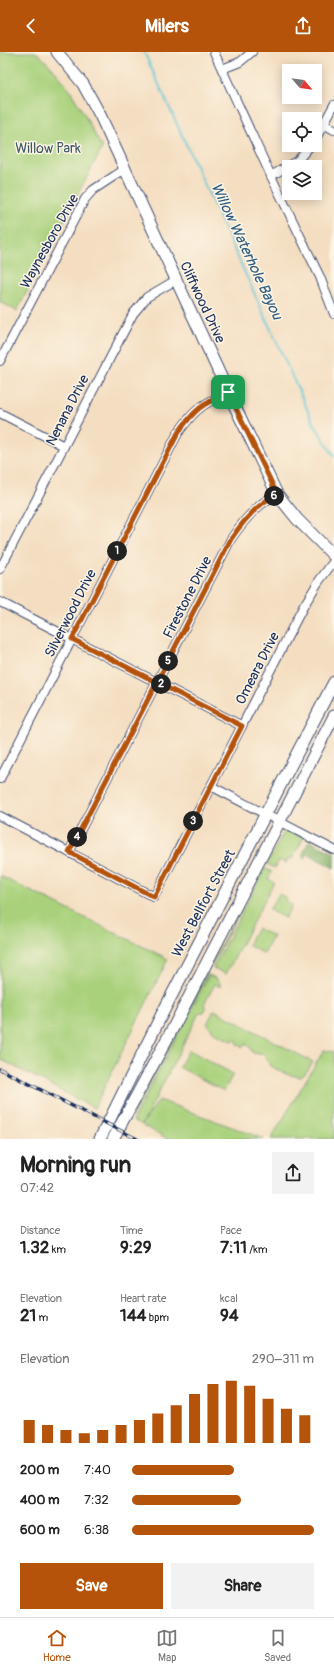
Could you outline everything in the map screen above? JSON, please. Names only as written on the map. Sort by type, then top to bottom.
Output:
[{"type":"main road","name":"Cliffwood Drive","points":[[58,52],[83,84],[126,169],[228,392],[277,494],[302,525],[334,556]]},
{"type":"main road","name":"West Bellfort Street","points":[[100,1139],[190,960],[266,815],[330,700],[334,682]]},
{"type":"main road","points":[[113,1139],[334,716]]},
{"type":"main road","points":[[190,960],[204,967]]},
{"type":"street","points":[[214,52],[271,176],[320,277],[334,314]]},
{"type":"street","points":[[222,69],[240,62],[252,52]]},
{"type":"street","points":[[322,128],[334,105]]},
{"type":"street","points":[[324,124],[334,130]]},
{"type":"street","points":[[271,176],[298,160],[305,152]]},
{"type":"street","name":"Waynesboro Drive","points":[[0,361],[85,199],[93,190],[126,169]]},
{"type":"street","name":"Nenana Drive","points":[[0,568],[133,314],[147,297],[176,280]]},
{"type":"street","name":"Silverwood Drive","points":[[0,779],[178,433],[190,417],[203,404],[228,392]]},
{"type":"street","points":[[0,413],[64,446]]},
{"type":"street","name":"Firestone Drive","points":[[69,852],[231,539],[244,520],[267,499],[277,494]]},
{"type":"street","name":"Omeara Drive","points":[[69,852],[154,897],[303,607],[319,581],[334,561]]},
{"type":"street","points":[[0,602],[242,726]]},
{"type":"street","points":[[211,786],[334,850]]},
{"type":"street","points":[[0,816],[69,852]]},
{"type":"green space","name":"Willow Park","points":[[0,52],[36,52],[57,73],[74,96],[102,148],[17,311],[0,302]]},
{"type":"green space","points":[[287,829],[304,837],[292,859],[289,857],[286,863],[279,860],[275,868],[267,864],[285,830]]},
{"type":"green space","points":[[309,841],[334,853],[334,868],[308,854],[305,858],[302,856]]},
{"type":"green space","points":[[270,852],[211,967],[210,965]]},
{"type":"green space","points":[[265,868],[272,872],[268,879],[274,882],[226,974],[213,968]]},
{"type":"green space","points":[[0,876],[168,959],[94,1108],[0,1059]]},
{"type":"green space","points":[[279,894],[287,898],[285,901],[292,905],[285,918],[269,910]]},
{"type":"green space","points":[[257,928],[273,936],[264,954],[248,945]]},
{"type":"green space","points":[[206,974],[208,974],[132,1117],[130,1116]]},
{"type":"green space","points":[[209,975],[217,979],[220,983],[220,987],[215,984],[204,1004],[206,1009],[204,1012],[199,1013],[142,1125],[133,1120]]},
{"type":"green space","points":[[214,1010],[313,1062],[305,1074],[300,1077],[286,1074],[270,1066],[265,1055],[253,1053],[249,1046],[245,1044],[242,1047],[238,1045],[235,1039],[231,1041],[215,1033],[207,1024]]},
{"type":"green space","points":[[189,1050],[233,1074],[224,1091],[179,1067]]},
{"type":"green space","points":[[324,1050],[334,1052],[334,1139],[271,1139]]},
{"type":"green space","points":[[159,1100],[264,1139],[169,1139],[142,1125]]},
{"type":"waterway","name":"Willow Waterhole Bayou","points":[[144,52],[314,424],[334,456]]},
{"type":"railway","points":[[0,1069],[137,1139]]},
{"type":"route","points":[[228,392],[203,404],[190,417],[178,433],[72,639],[157,683],[200,704],[242,726],[154,897],[69,852],[157,683],[231,539],[244,520],[267,499],[277,494],[228,392]]}]
